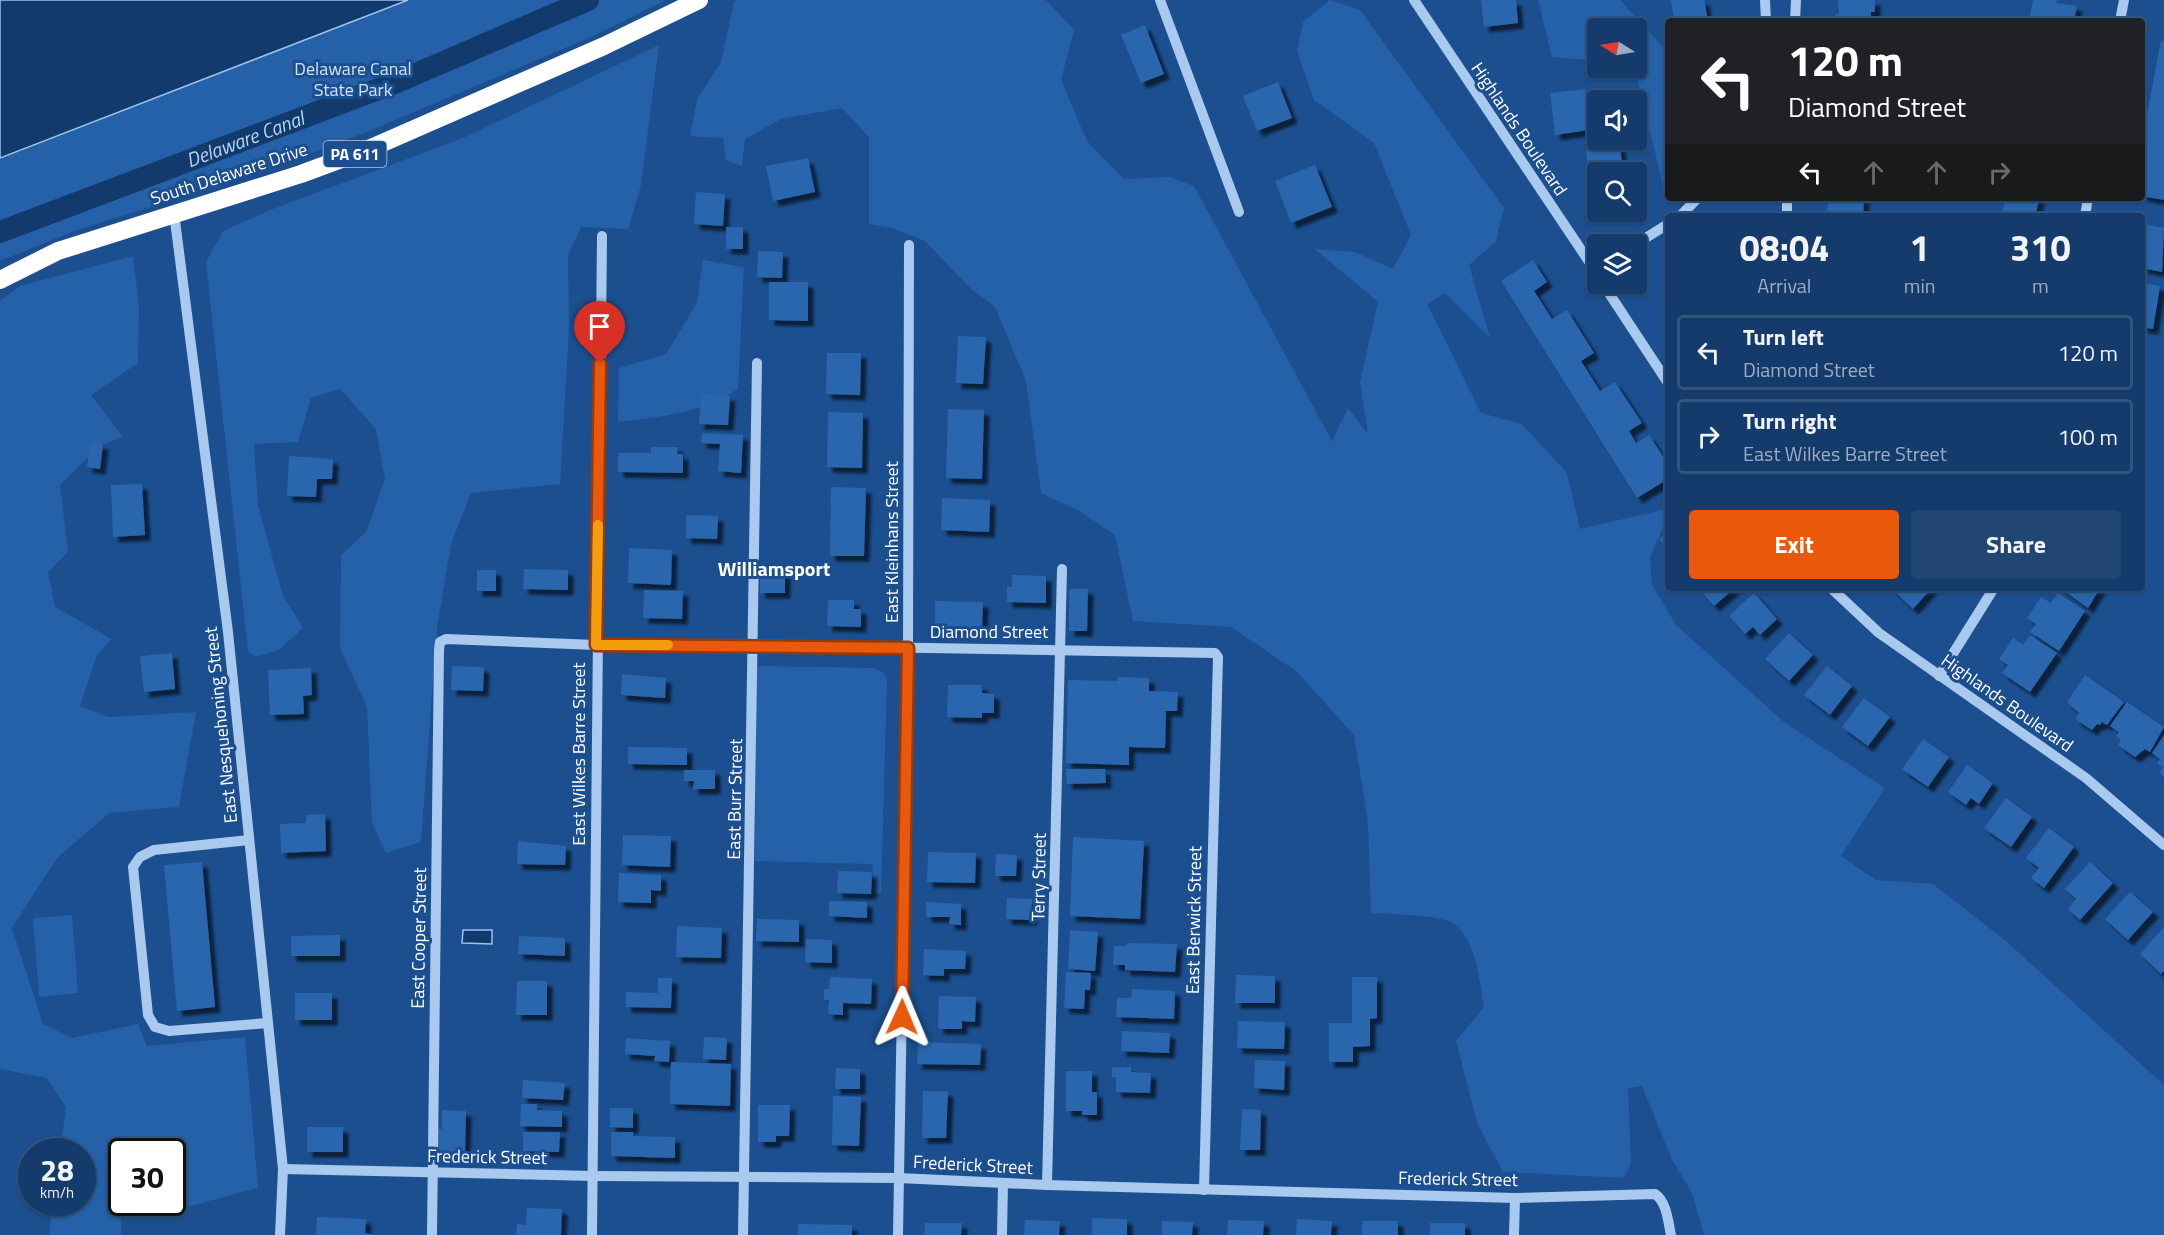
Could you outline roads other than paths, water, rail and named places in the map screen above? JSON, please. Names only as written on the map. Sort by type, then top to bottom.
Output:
[{"type":"highway","name":"South Delaware Drive","points":[[0,280],[57,251],[301,174],[371,148],[604,46],[699,0]]},
{"type":"street","points":[[1160,0],[1239,212]]},
{"type":"street","name":"Highlands Boulevard","points":[[1414,0],[1587,258]]},
{"type":"street","points":[[1765,0],[1766,18]]},
{"type":"street","points":[[1795,18],[1796,0]]},
{"type":"street","points":[[2121,18],[2124,0]]},
{"type":"street","points":[[1683,213],[1695,201]]},
{"type":"street","name":"East Nesquehoning Street","points":[[174,213],[228,632],[283,1169],[280,1235]]},
{"type":"street","points":[[1647,237],[1665,227]]},
{"type":"street","name":"East Wilkes Barre Street","points":[[592,1235],[596,645],[602,236]]},
{"type":"street","name":"East Kleinhans Street","points":[[898,1235],[908,648],[909,244]]},
{"type":"street","points":[[1610,294],[1665,378]]},
{"type":"street","name":"East Burr Street","points":[[743,1235],[757,363]]},
{"type":"street","name":"Terry Street","points":[[1047,1185],[1062,569]]},
{"type":"street","name":"Highlands Boulevard","points":[[1834,591],[1879,633],[2086,778],[2164,845]]},
{"type":"street","points":[[1940,676],[1992,591]]},
{"type":"street","name":"Diamond Street","points":[[440,642],[446,639],[596,645],[754,645],[1215,653]]},
{"type":"street","name":"East Cooper Street","points":[[432,1235],[440,642]]},
{"type":"street","name":"East Berwick Street","points":[[1204,1190],[1218,657],[1215,653]]},
{"type":"street","points":[[249,840],[153,850],[140,857],[133,867],[148,1016],[155,1027],[169,1031],[268,1023]]},
{"type":"street","name":"Frederick Street","points":[[283,1169],[594,1176],[899,1178],[1047,1185],[1515,1198],[1655,1194],[1660,1197],[1671,1235]]},
{"type":"street","points":[[1002,1235],[1003,1183]]},
{"type":"street","points":[[1514,1235],[1515,1198]]},
{"type":"waterway","name":"Delaware Canal","points":[[0,232],[397,82],[588,0]]},
{"type":"district","name":"Williamsport","points":[[774,569]]},
{"type":"park label","name":"Delaware Canal State Park","points":[[353,79]]}]
